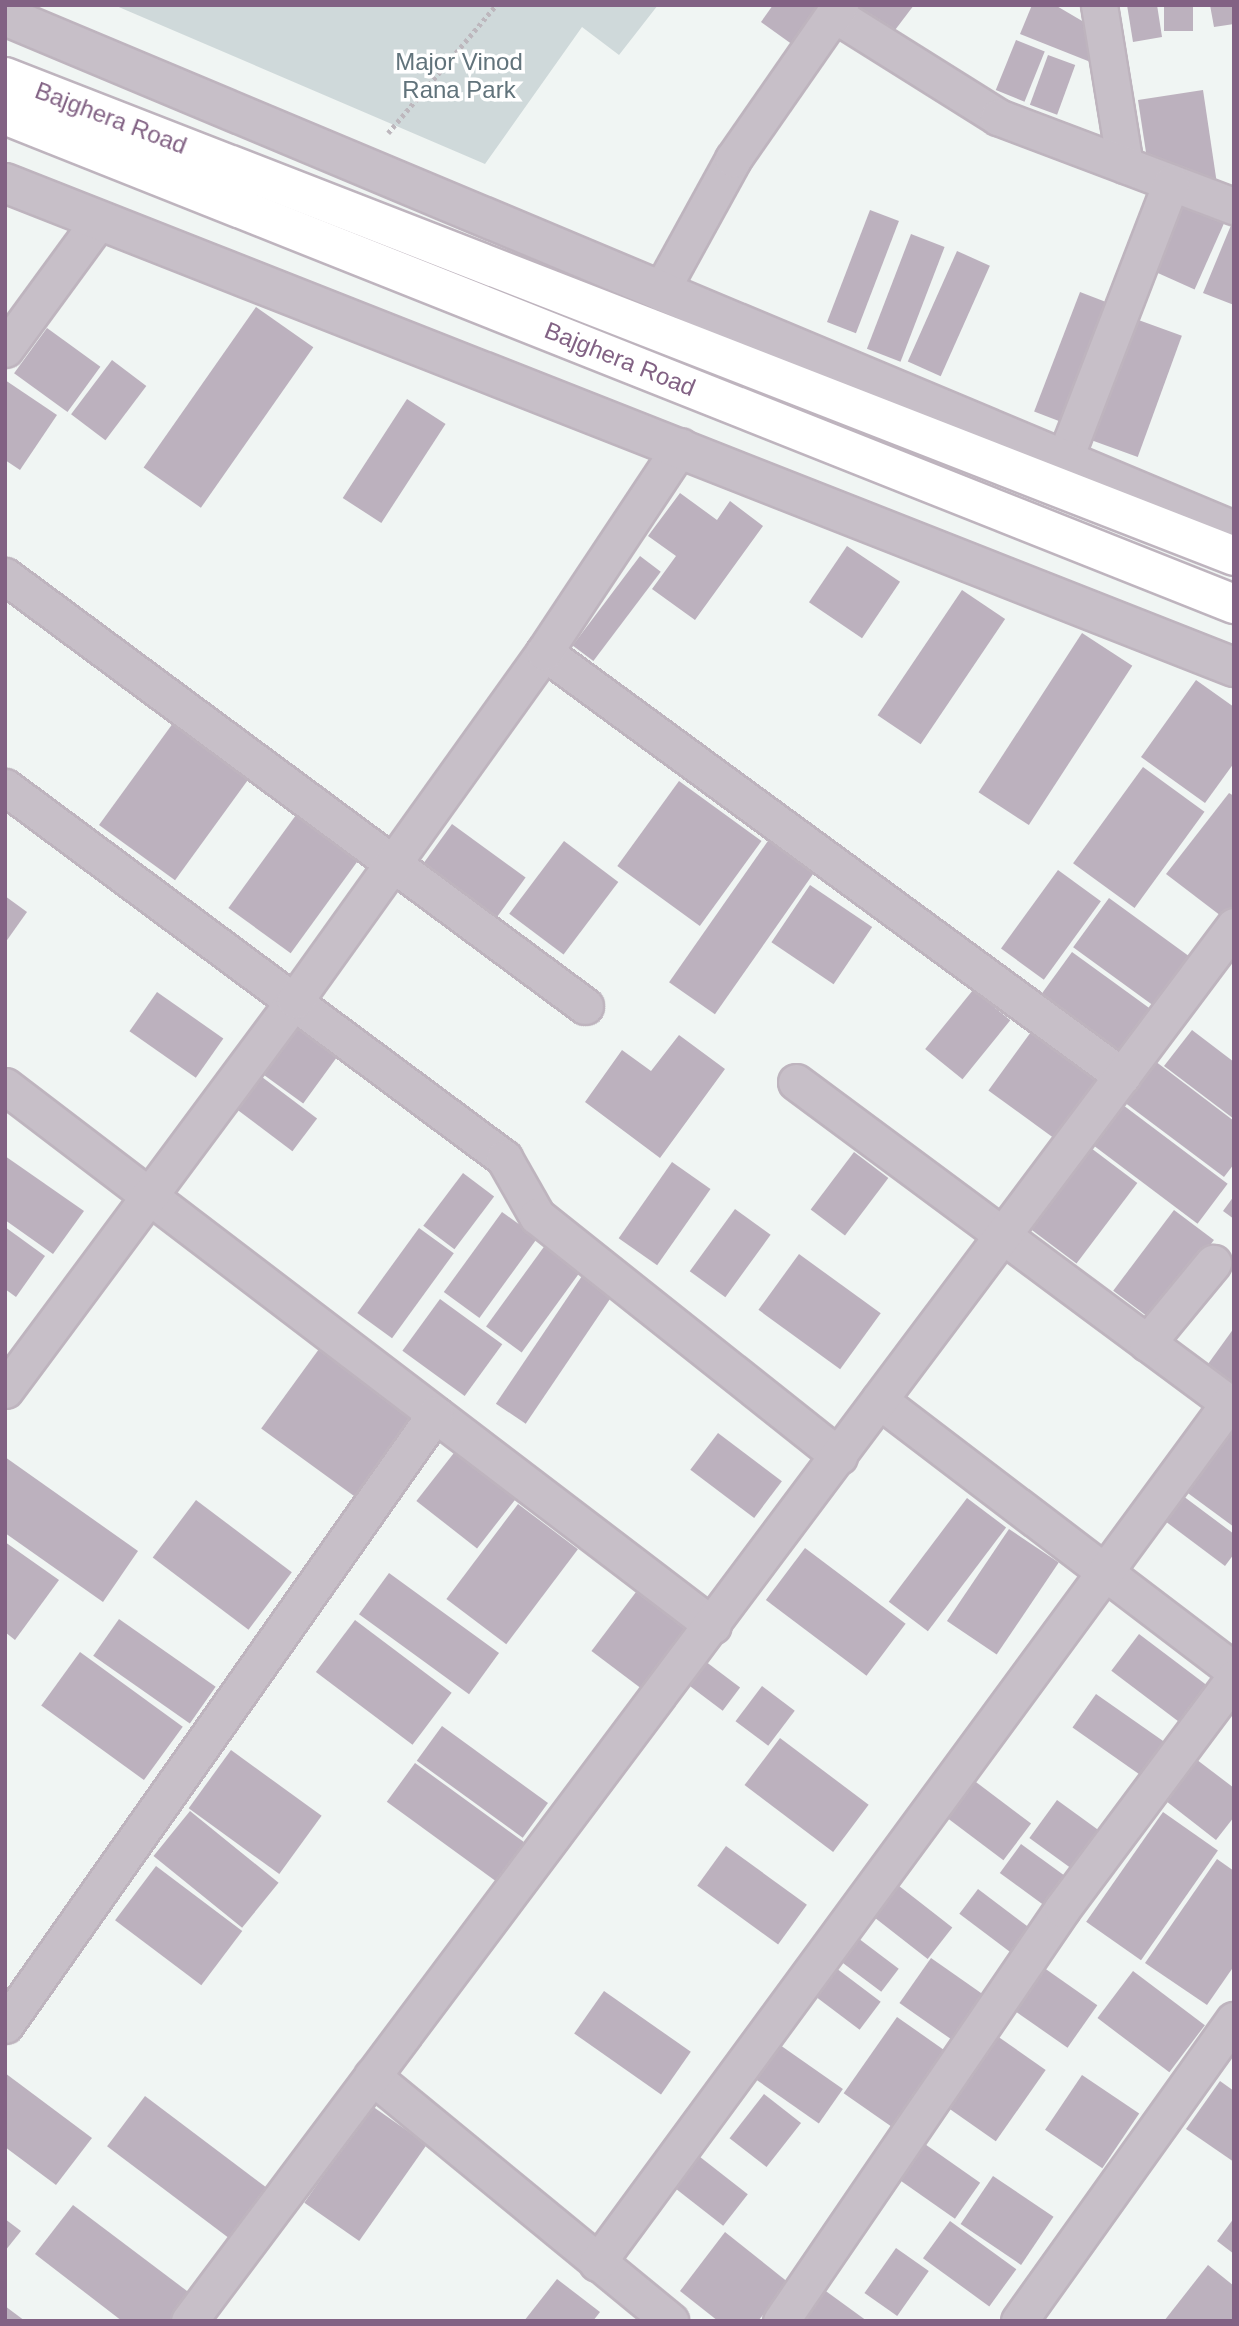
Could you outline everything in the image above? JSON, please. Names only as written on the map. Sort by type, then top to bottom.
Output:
[{"type":"main road","name":"Bajghera Road","points":[[5,77],[1234,556]]},
{"type":"main road","name":"Bajghera Road","points":[[5,115],[1234,604]]},
{"type":"street","points":[[1099,5],[1125,165]]},
{"type":"street","points":[[660,292],[733,159],[837,9],[998,117],[1234,206]]},
{"type":"street","points":[[5,16],[1234,531]]},
{"type":"street","points":[[5,183],[97,222],[681,446],[1234,667]]},
{"type":"street","points":[[1064,460],[1171,183]]},
{"type":"street","points":[[5,349],[97,222]]},
{"type":"street","points":[[5,1391],[295,1000],[391,862],[544,652],[681,446]]},
{"type":"street","points":[[5,576],[585,1006]]},
{"type":"street","points":[[544,652],[1122,1076]]},
{"type":"street","points":[[5,787],[295,1000],[503,1158],[537,1216],[839,1456]]},
{"type":"street","points":[[189,2321],[713,1626],[1122,1076],[1227,949]]},
{"type":"street","points":[[597,2263],[1231,1405],[796,1082]]},
{"type":"street","points":[[5,1086],[713,1626]]},
{"type":"street","points":[[1147,1343],[1213,1263]]},
{"type":"street","points":[[879,1400],[1234,1670]]},
{"type":"street","points":[[5,2025],[435,1414]]},
{"type":"street","points":[[781,2321],[1062,1909],[1234,1678]]},
{"type":"street","points":[[1019,2321],[1234,2020]]},
{"type":"street","points":[[372,2076],[670,2321]]},
{"type":"path","points":[[360,165],[496,5]]},
{"type":"green space","name":"Major Vinod Rana Park","points":[[114,5],[658,5],[619,55],[582,27],[485,164]]},
{"type":"building","points":[[773,5],[818,5],[827,12],[800,50],[761,22]]},
{"type":"building","points":[[850,5],[914,5],[889,38]]},
{"type":"building","points":[[1032,5],[1055,5],[1089,25],[1098,65],[1020,34]]},
{"type":"building","points":[[1127,5],[1157,5],[1162,37],[1133,42]]},
{"type":"building","points":[[1164,5],[1193,5],[1193,31],[1164,31]]},
{"type":"building","points":[[1210,5],[1234,5],[1234,24],[1214,27]]},
{"type":"building","points":[[1016,40],[1045,52],[1025,102],[996,90]]},
{"type":"building","points":[[1048,55],[1075,65],[1057,115],[1030,105]]},
{"type":"building","points":[[1203,90],[1217,184],[1147,159],[1138,100]]},
{"type":"building","points":[[1183,200],[1226,219],[1195,289],[1152,270]]},
{"type":"building","points":[[870,210],[899,221],[856,333],[827,322]]},
{"type":"building","points":[[1234,218],[1234,305],[1203,293]]},
{"type":"building","points":[[911,234],[945,247],[901,362],[867,349]]},
{"type":"building","points":[[957,251],[990,266],[941,376],[908,362]]},
{"type":"building","points":[[1080,292],[1116,306],[1071,425],[1034,411]]},
{"type":"building","points":[[256,307],[313,347],[201,508],[144,468]]},
{"type":"building","points":[[1133,318],[1182,336],[1138,457],[1089,439]]},
{"type":"building","points":[[47,328],[100,367],[67,412],[14,373]]},
{"type":"building","points":[[112,360],[146,386],[105,440],[71,414]]},
{"type":"building","points":[[5,380],[57,415],[20,470],[5,460]]},
{"type":"building","points":[[407,399],[446,424],[381,523],[343,498]]},
{"type":"building","points":[[680,493],[717,520],[730,501],[763,526],[695,620],[652,589],[676,556],[648,536]]},
{"type":"building","points":[[847,546],[900,582],[862,638],[809,602]]},
{"type":"building","points":[[640,556],[661,572],[593,661],[573,645]]},
{"type":"building","points":[[962,590],[1005,619],[921,744],[878,715]]},
{"type":"building","points":[[1082,633],[1132,666],[1029,825],[979,792]]},
{"type":"building","points":[[1196,680],[1234,707],[1234,763],[1205,803],[1141,757]]},
{"type":"building","points":[[176,719],[252,774],[175,880],[99,825]]},
{"type":"building","points":[[1143,767],[1204,812],[1135,908],[1073,863]]},
{"type":"building","points":[[679,781],[762,841],[700,926],[617,866]]},
{"type":"building","points":[[1229,793],[1234,796],[1234,908],[1225,919],[1166,874]]},
{"type":"building","points":[[296,815],[358,860],[291,953],[228,908]]},
{"type":"building","points":[[452,824],[526,877],[497,917],[423,864]]},
{"type":"building","points":[[770,838],[816,870],[715,1014],[669,982]]},
{"type":"building","points":[[564,841],[618,882],[564,955],[509,914]]},
{"type":"building","points":[[1058,870],[1101,901],[1044,980],[1001,948]]},
{"type":"building","points":[[810,885],[872,927],[834,984],[771,942]]},
{"type":"building","points":[[5,896],[27,912],[5,943]]},
{"type":"building","points":[[1109,898],[1192,958],[1156,1007],[1073,947]]},
{"type":"building","points":[[1072,952],[1154,1011],[1122,1055],[1040,996]]},
{"type":"building","points":[[973,990],[1010,1020],[962,1079],[925,1049]]},
{"type":"building","points":[[157,992],[223,1038],[196,1078],[129,1031]]},
{"type":"building","points":[[300,1011],[346,1045],[303,1104],[257,1070]]},
{"type":"building","points":[[1036,1025],[1107,1077],[1060,1142],[988,1091]]},
{"type":"building","points":[[1192,1030],[1234,1062],[1234,1119],[1164,1066]]},
{"type":"building","points":[[679,1035],[725,1069],[660,1158],[585,1102],[622,1050],[651,1071]]},
{"type":"building","points":[[1155,1061],[1234,1121],[1234,1164],[1224,1177],[1124,1102]]},
{"type":"building","points":[[258,1074],[317,1119],[292,1151],[233,1107]]},
{"type":"building","points":[[1119,1102],[1228,1184],[1198,1224],[1089,1142]]},
{"type":"building","points":[[1087,1145],[1137,1183],[1077,1264],[1026,1226]]},
{"type":"building","points":[[854,1152],[888,1178],[845,1235],[811,1210]]},
{"type":"building","points":[[5,1156],[84,1211],[53,1254],[5,1220]]},
{"type":"building","points":[[672,1162],[711,1189],[657,1265],[619,1238]]},
{"type":"building","points":[[463,1173],[494,1196],[454,1249],[423,1226]]},
{"type":"building","points":[[1234,1196],[1234,1219],[1223,1211]]},
{"type":"building","points":[[735,1209],[771,1235],[725,1297],[690,1271]]},
{"type":"building","points":[[1174,1210],[1214,1240],[1153,1321],[1113,1291]]},
{"type":"building","points":[[502,1212],[538,1238],[479,1318],[444,1292]]},
{"type":"building","points":[[5,1227],[45,1256],[16,1297],[5,1289]]},
{"type":"building","points":[[419,1228],[454,1253],[392,1338],[357,1313]]},
{"type":"building","points":[[546,1244],[582,1270],[522,1352],[486,1327]]},
{"type":"building","points":[[799,1254],[881,1313],[840,1369],[758,1310]]},
{"type":"building","points":[[582,1276],[612,1296],[526,1424],[496,1404]]},
{"type":"building","points":[[440,1299],[502,1344],[465,1396],[402,1351]]},
{"type":"building","points":[[1234,1328],[1234,1383],[1208,1364]]},
{"type":"building","points":[[327,1338],[428,1411],[362,1502],[261,1429]]},
{"type":"building","points":[[1227,1426],[1234,1431],[1234,1527],[1181,1488]]},
{"type":"building","points":[[718,1433],[782,1481],[754,1518],[690,1470]]},
{"type":"building","points":[[457,1449],[518,1496],[477,1548],[416,1501]]},
{"type":"building","points":[[5,1457],[138,1551],[103,1602],[5,1533]]},
{"type":"building","points":[[1175,1490],[1234,1534],[1234,1554],[1225,1566],[1157,1515]]},
{"type":"building","points":[[967,1498],[1006,1527],[928,1631],[889,1602]]},
{"type":"building","points":[[196,1500],[292,1572],[249,1630],[153,1558]]},
{"type":"building","points":[[518,1504],[578,1549],[506,1644],[446,1599]]},
{"type":"building","points":[[1009,1529],[1059,1563],[997,1655],[947,1621]]},
{"type":"building","points":[[5,1542],[59,1580],[15,1640],[5,1632]]},
{"type":"building","points":[[805,1548],[906,1624],[867,1676],[766,1600]]},
{"type":"building","points":[[389,1573],[499,1653],[469,1694],[359,1614]]},
{"type":"building","points":[[636,1592],[687,1631],[643,1690],[591,1651]]},
{"type":"building","points":[[119,1619],[216,1687],[190,1724],[93,1656]]},
{"type":"building","points":[[355,1620],[452,1693],[413,1745],[316,1672]]},
{"type":"building","points":[[1139,1634],[1207,1685],[1179,1722],[1111,1671]]},
{"type":"building","points":[[80,1652],[183,1727],[144,1780],[41,1705]]},
{"type":"building","points":[[697,1655],[740,1687],[723,1711],[680,1678]]},
{"type":"building","points":[[762,1686],[795,1711],[768,1746],[736,1721]]},
{"type":"building","points":[[1096,1694],[1166,1743],[1142,1776],[1072,1728]]},
{"type":"building","points":[[442,1726],[548,1803],[523,1838],[417,1761]]},
{"type":"building","points":[[780,1738],[869,1805],[833,1852],[744,1785]]},
{"type":"building","points":[[231,1750],[322,1816],[279,1874],[189,1808]]},
{"type":"building","points":[[1188,1753],[1234,1788],[1234,1817],[1216,1840],[1157,1794]]},
{"type":"building","points":[[415,1763],[524,1842],[496,1881],[387,1802]]},
{"type":"building","points":[[968,1776],[1031,1824],[1003,1860],[940,1813]]},
{"type":"building","points":[[1057,1800],[1108,1837],[1080,1875],[1029,1838]]},
{"type":"building","points":[[190,1811],[279,1883],[242,1928],[153,1856]]},
{"type":"building","points":[[1163,1812],[1218,1850],[1141,1960],[1086,1922]]},
{"type":"building","points":[[1021,1844],[1072,1881],[1051,1910],[1000,1873]]},
{"type":"building","points":[[726,1846],[807,1905],[778,1944],[697,1886]]},
{"type":"building","points":[[1217,1859],[1234,1871],[1234,1966],[1207,2005],[1145,1963]]},
{"type":"building","points":[[156,1866],[242,1931],[201,1985],[115,1920]]},
{"type":"building","points":[[894,1882],[952,1928],[928,1959],[869,1914]]},
{"type":"building","points":[[978,1889],[1033,1931],[1014,1955],[959,1914]]},
{"type":"building","points":[[850,1932],[899,1969],[881,1992],[833,1955]]},
{"type":"building","points":[[931,1958],[984,1995],[953,2040],[899,2003]]},
{"type":"building","points":[[824,1959],[881,2002],[860,2030],[803,1987]]},
{"type":"building","points":[[1040,1965],[1097,2005],[1068,2048],[1010,2008]]},
{"type":"building","points":[[1133,1971],[1205,2025],[1169,2072],[1097,2018]]},
{"type":"building","points":[[604,1991],[691,2052],[661,2094],[574,2034]]},
{"type":"building","points":[[897,2017],[949,2053],[895,2129],[844,2093]]},
{"type":"building","points":[[990,2031],[1046,2070],[996,2141],[940,2102]]},
{"type":"building","points":[[770,2038],[843,2089],[819,2123],[746,2072]]},
{"type":"building","points":[[5,2073],[92,2138],[56,2185],[5,2147]]},
{"type":"building","points":[[1082,2075],[1139,2114],[1102,2168],[1045,2130]]},
{"type":"building","points":[[1220,2081],[1234,2091],[1234,2162],[1186,2129]]},
{"type":"building","points":[[764,2094],[801,2123],[767,2167],[730,2138]]},
{"type":"building","points":[[145,2096],[266,2187],[228,2238],[107,2146]]},
{"type":"building","points":[[372,2106],[427,2144],[359,2241],[304,2203]]},
{"type":"building","points":[[922,2142],[980,2183],[955,2219],[897,2178]]},
{"type":"building","points":[[695,2153],[748,2194],[723,2226],[670,2185]]},
{"type":"building","points":[[993,2176],[1054,2217],[1021,2265],[961,2224]]},
{"type":"building","points":[[73,2205],[191,2294],[170,2321],[122,2321],[35,2254]]},
{"type":"building","points":[[1234,2218],[1234,2254],[1217,2241]]},
{"type":"building","points":[[5,2219],[21,2231],[5,2251]]},
{"type":"building","points":[[950,2221],[1016,2269],[989,2306],[923,2258]]},
{"type":"building","points":[[725,2232],[789,2283],[758,2321],[718,2321],[680,2291]]},
{"type":"building","points":[[896,2248],[929,2271],[897,2316],[864,2293]]},
{"type":"building","points":[[1208,2265],[1234,2286],[1234,2321],[1164,2321]]},
{"type":"building","points":[[557,2279],[600,2312],[593,2321],[524,2321]]},
{"type":"building","points":[[812,2281],[867,2321],[783,2321]]},
{"type":"building","points":[[5,2306],[25,2321],[5,2321]]}]
